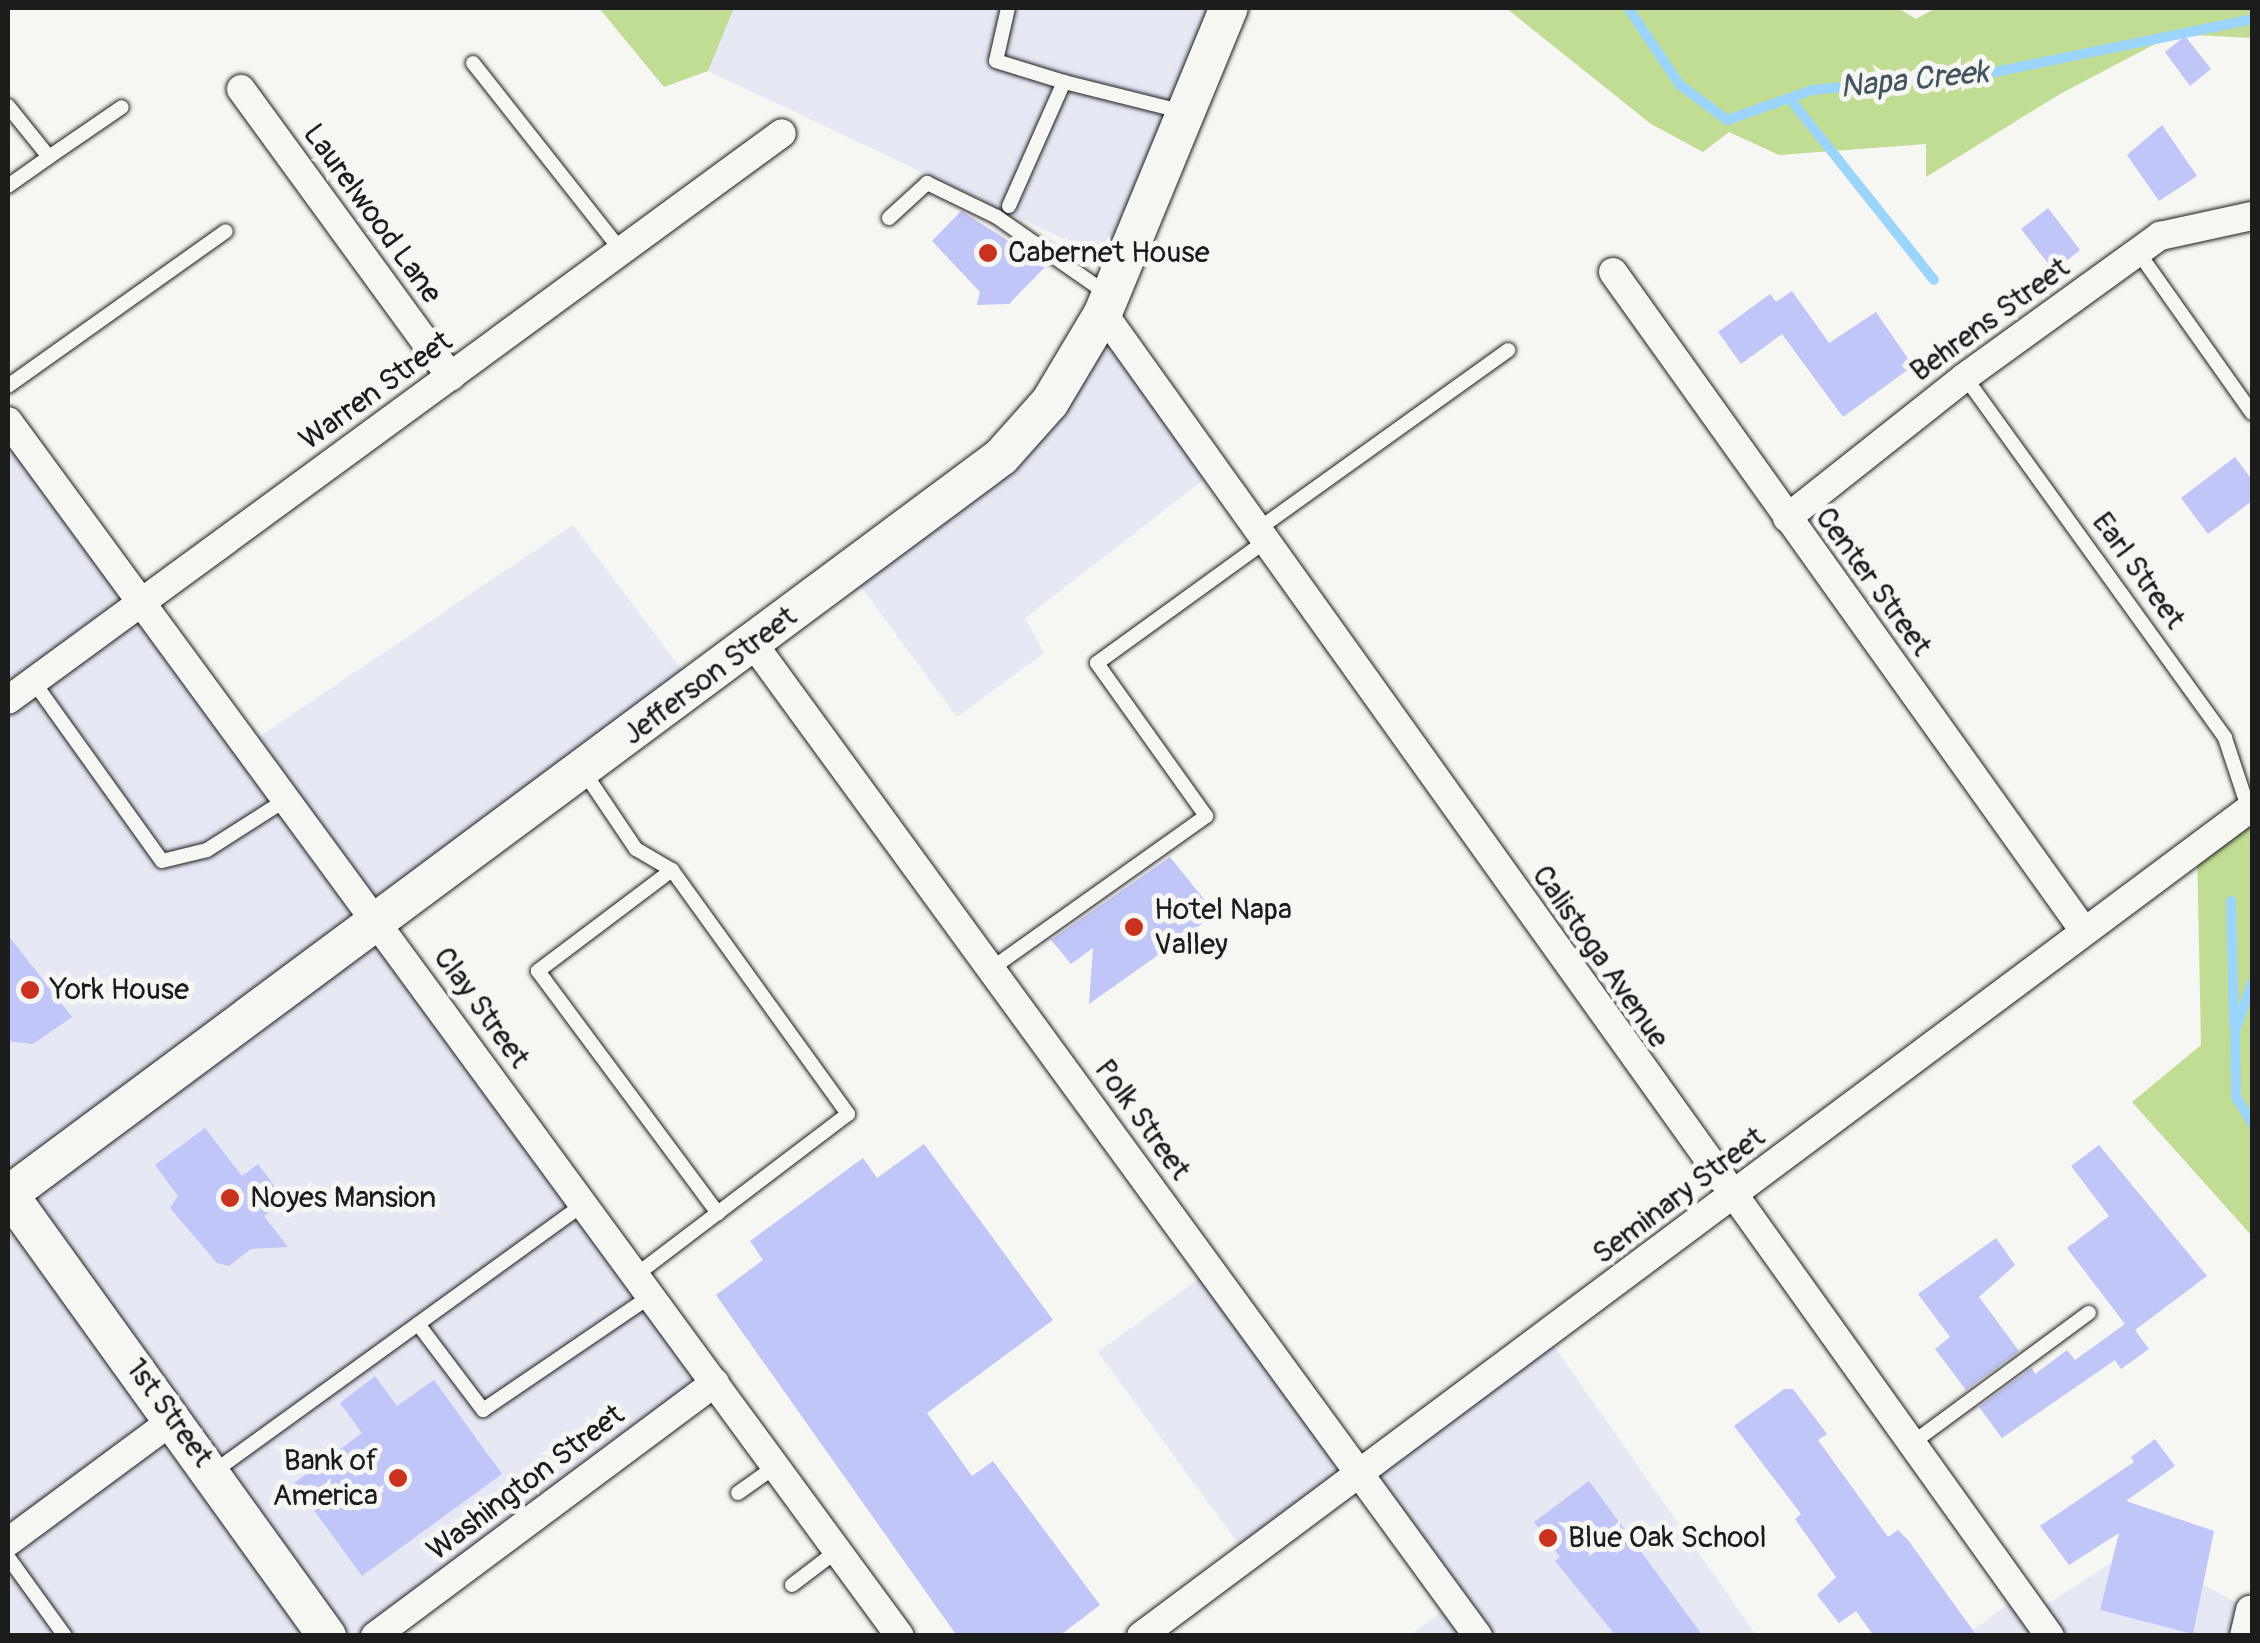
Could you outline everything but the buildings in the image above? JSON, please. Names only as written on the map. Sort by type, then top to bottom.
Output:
[{"type":"main road","name":"Jefferson Street","points":[[8,1194],[379,924],[987,470],[1050,402],[1106,304],[1229,8]]},
{"type":"main road","name":"1st Street","points":[[8,1194],[328,1636]]},
{"type":"street","name":"Laurelwood Lane","points":[[241,88],[451,377]]},
{"type":"street","name":"Warren Street","points":[[8,700],[782,133]]},
{"type":"street","name":"Behrens Street","points":[[1787,518],[1965,376],[2160,236],[2252,216]]},
{"type":"street","name":"Center Street","points":[[1613,272],[2082,928]]},
{"type":"street","name":"Calistoga Avenue","points":[[1106,304],[1260,536],[2050,1636]]},
{"type":"street","name":"Clay Street","points":[[8,421],[900,1636]]},
{"type":"street","name":"Polk Street","points":[[752,642],[1478,1635]]},
{"type":"street","name":"Seminary Street","points":[[1141,1636],[1732,1198],[2082,928],[2250,807]]},
{"type":"street","name":"Washington Street","points":[[375,1636],[715,1383]]},
{"type":"street","points":[[8,1542],[174,1420]]},
{"type":"lane","points":[[1008,8],[996,60],[1064,82],[1185,112]]},
{"type":"lane","points":[[473,63],[620,249]]},
{"type":"lane","points":[[1009,206],[1064,82]]},
{"type":"lane","points":[[8,106],[49,157]]},
{"type":"lane","points":[[8,186],[122,107]]},
{"type":"lane","points":[[889,218],[927,183],[997,217],[1106,304]]},
{"type":"lane","points":[[8,386],[226,231]]},
{"type":"lane","points":[[2138,252],[2252,414]]},
{"type":"lane","points":[[991,969],[1206,816],[1097,663],[1508,350]]},
{"type":"lane","name":"Earl Street","points":[[1965,376],[2225,738],[2250,807]]},
{"type":"lane","points":[[34,681],[162,861],[207,850],[287,799]]},
{"type":"lane","points":[[418,1324],[484,1410],[643,1286],[718,1213],[848,1114],[672,870],[636,849],[584,772]]},
{"type":"lane","points":[[672,870],[538,972],[718,1213]]},
{"type":"lane","points":[[212,1473],[584,1204]]},
{"type":"lane","points":[[1910,1444],[2089,1313]]},
{"type":"lane","points":[[738,1493],[776,1466]]},
{"type":"lane","points":[[792,1585],[838,1550]]},
{"type":"lane","points":[[8,1557],[64,1636]]},
{"type":"shaded area","points":[[734,8],[1229,8],[1123,267],[708,71]]},
{"type":"shaded area","points":[[1103,313],[1215,471],[1025,618],[1044,653],[957,717],[850,572],[944,505]]},
{"type":"shaded area","points":[[8,421],[247,745],[573,525],[695,687],[379,924],[715,1383],[375,1635],[8,1635]]},
{"type":"shaded area","name":"Blue Oak School","points":[[1211,1270],[1360,1473],[1547,1336],[1756,1635],[1410,1635],[1454,1603],[1360,1474],[1248,1557],[1098,1352]]},
{"type":"shaded area","points":[[2112,1562],[2204,1585],[2250,1610],[2244,1635],[1965,1636],[2020,1595],[2034,1613]]},
{"type":"green space","points":[[599,8],[734,8],[708,71],[664,87]]},
{"type":"green space","points":[[1506,8],[1898,8],[1916,19],[1936,8],[2252,8],[2252,38],[2174,34],[2060,94],[1926,177],[1926,144],[1779,155],[1729,132],[1703,152],[1651,124]]},
{"type":"green space","points":[[2252,807],[2252,1236],[2132,1102],[2201,1045],[2197,844]]},
{"type":"waterway","name":"Napa Creek","points":[[1628,8],[1680,85],[1727,120],[1812,90],[1990,73],[2252,19]]},
{"type":"waterway","points":[[1790,99],[1934,280]]},
{"type":"waterway","points":[[2231,901],[2234,1025]]},
{"type":"waterway","name":"Napa Creek","points":[[2252,983],[2235,1031],[2236,1097],[2252,1123]]},
{"type":"place","name":"Cabernet House","points":[[988,253]]},
{"type":"place","name":"Hotel Napa Valley","points":[[1134,927]]},
{"type":"place","name":"York House","points":[[30,990]]},
{"type":"place","name":"Noyes Mansion","points":[[230,1198]]},
{"type":"place","name":"Bank of America","points":[[398,1478]]},
{"type":"place","name":"Blue Oak School","points":[[1548,1538]]}]
